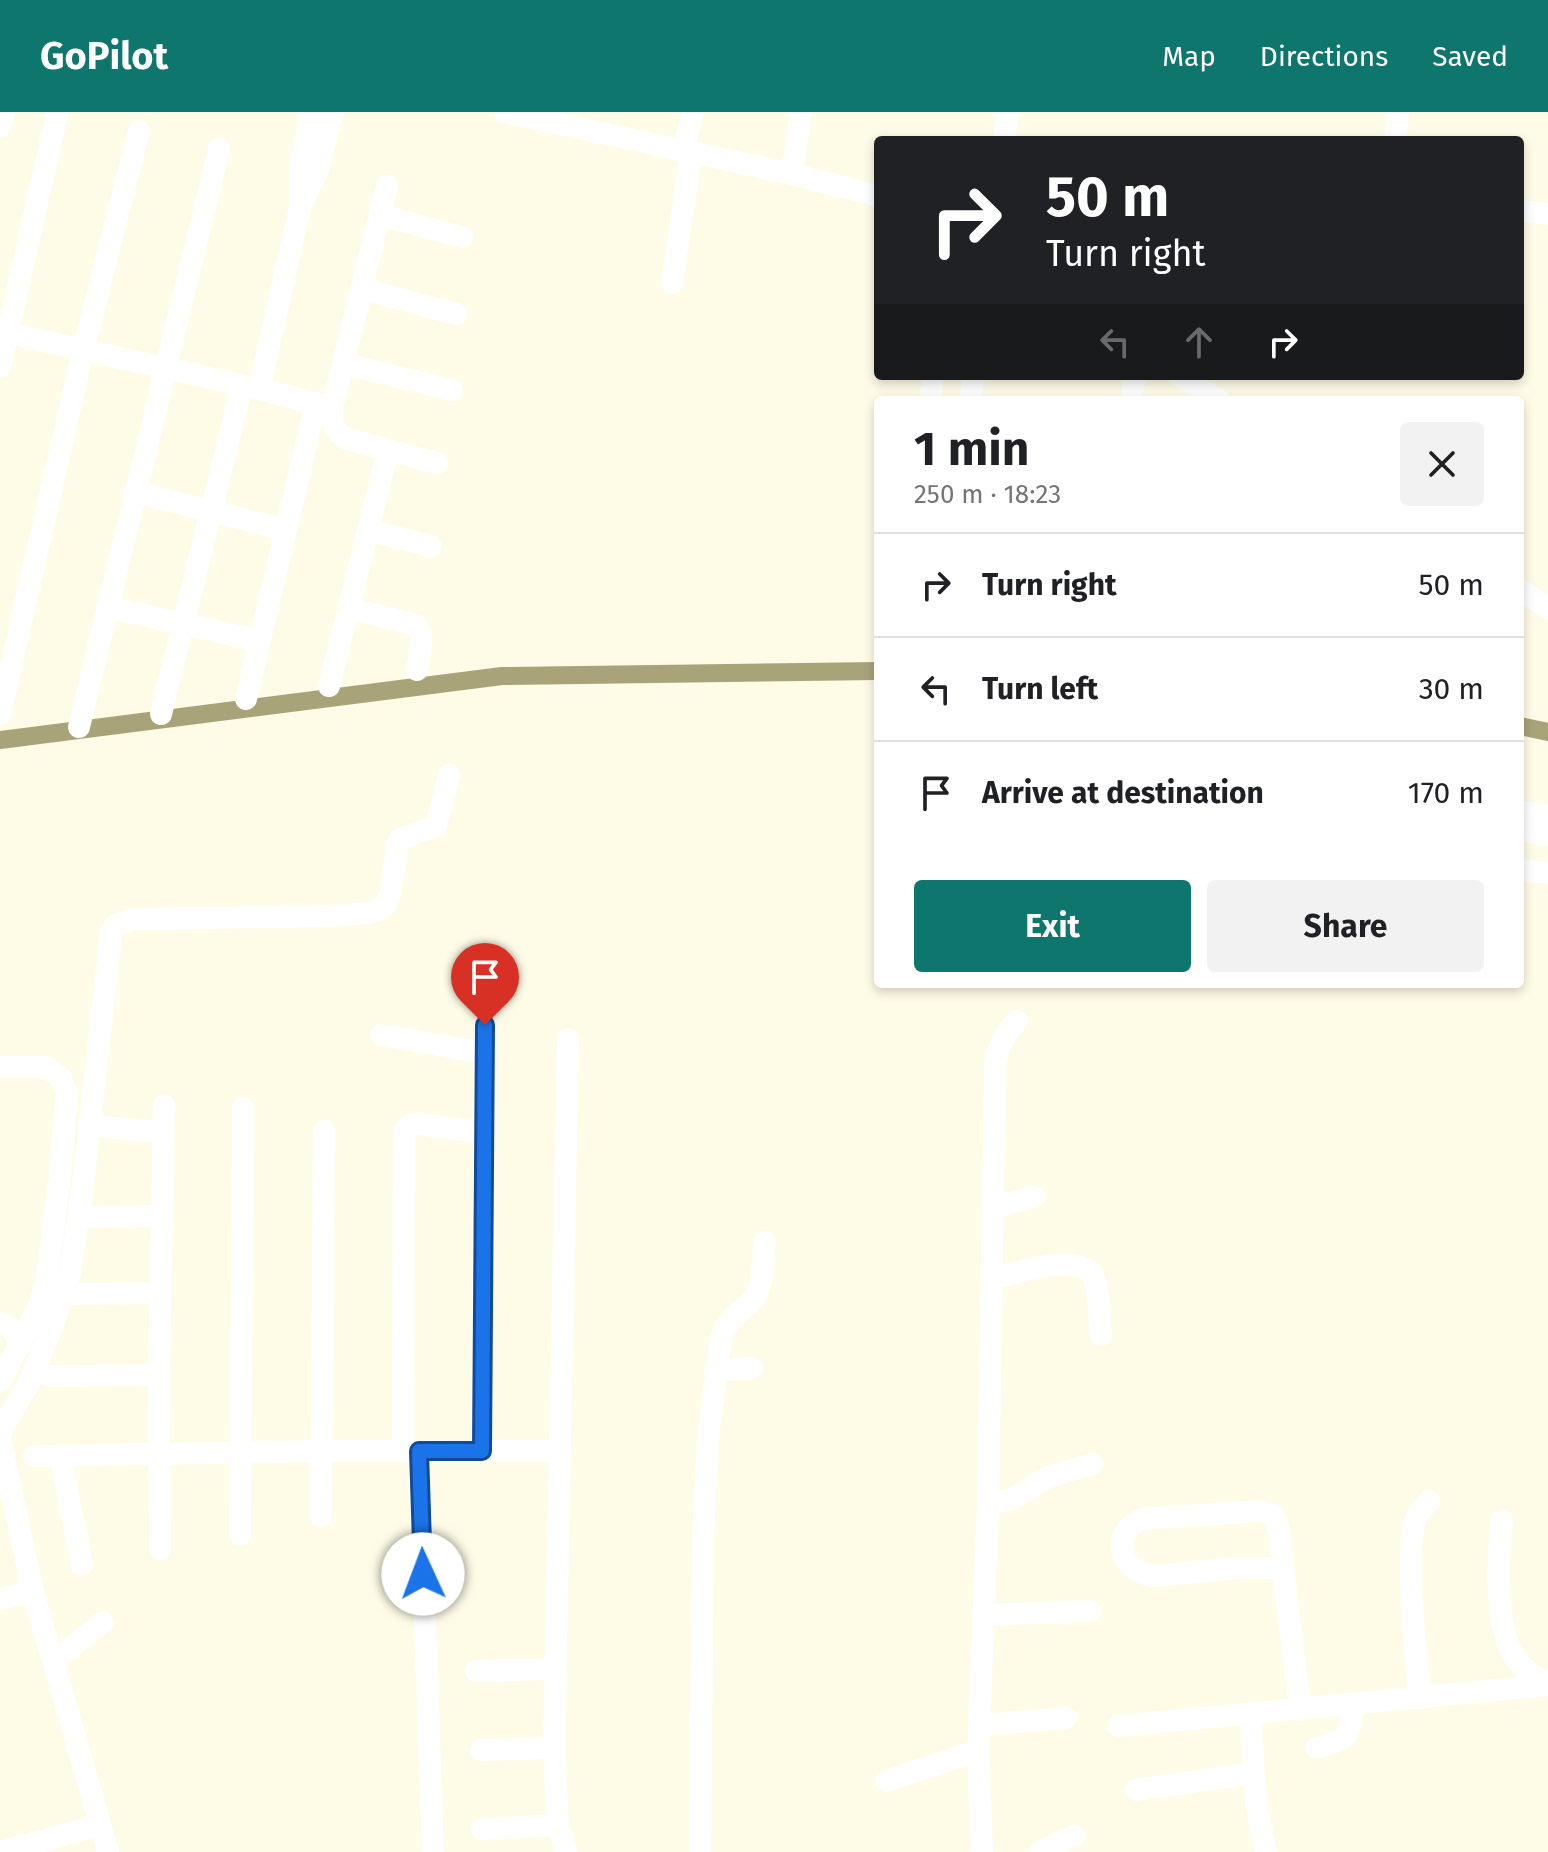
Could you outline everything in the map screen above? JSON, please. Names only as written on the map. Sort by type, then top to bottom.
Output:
[{"type":"street","points":[[0,127],[4,112]]},
{"type":"street","points":[[300,208],[300,168],[311,112]]},
{"type":"street","points":[[161,714],[211,511],[250,387],[300,208],[318,169],[333,112]]},
{"type":"street","points":[[672,283],[693,112]]},
{"type":"street","points":[[792,174],[801,112]]},
{"type":"street","points":[[1005,136],[1008,112]]},
{"type":"street","points":[[1395,136],[1398,112]]},
{"type":"street","points":[[516,113],[595,122],[687,153],[792,174],[874,195]]},
{"type":"street","points":[[0,367],[57,114]]},
{"type":"street","points":[[0,714],[83,351],[139,131]]},
{"type":"street","points":[[79,727],[219,149]]},
{"type":"street","points":[[246,699],[286,530],[324,405],[344,364],[387,186]]},
{"type":"street","points":[[1524,211],[1548,214]]},
{"type":"street","points":[[380,215],[462,237]]},
{"type":"street","points":[[362,289],[456,314]]},
{"type":"street","points":[[8,333],[324,405]]},
{"type":"street","points":[[344,364],[452,390]]},
{"type":"street","points":[[1186,380],[1212,396]]},
{"type":"street","points":[[324,405],[338,434],[347,439],[437,463]]},
{"type":"street","points":[[329,686],[388,450]]},
{"type":"street","points":[[135,492],[286,530]]},
{"type":"street","points":[[368,530],[431,546]]},
{"type":"street","points":[[1524,593],[1548,608]]},
{"type":"street","points":[[107,607],[260,641]]},
{"type":"street","points":[[348,608],[416,625],[420,631],[417,670]]},
{"type":"street","points":[[0,1432],[31,1380],[70,1273],[111,933],[115,925],[132,919],[334,916],[379,910],[386,904],[391,892],[397,844],[400,839],[436,826],[449,775]]},
{"type":"street","points":[[1524,812],[1548,816]]},
{"type":"street","points":[[1524,831],[1548,835]]},
{"type":"street","points":[[1524,870],[1548,873]]},
{"type":"street","points":[[982,1852],[978,1751],[988,1504],[995,1067],[998,1047],[1017,1021]]},
{"type":"street","points":[[482,1451],[485,1025]]},
{"type":"street","points":[[381,1035],[485,1053]]},
{"type":"street","points":[[566,1852],[558,1825],[554,1669],[568,1039]]},
{"type":"street","points":[[0,1067],[46,1067],[60,1077],[67,1093],[60,1178],[46,1282],[37,1311],[0,1381]]},
{"type":"street","points":[[160,1549],[159,1375],[164,1105]]},
{"type":"street","points":[[240,1535],[243,1108]]},
{"type":"street","points":[[433,1852],[411,1450],[404,1132],[411,1124],[419,1124],[484,1133]]},
{"type":"street","points":[[100,1126],[163,1133]]},
{"type":"street","points":[[321,1516],[324,1131]]},
{"type":"street","points":[[994,1207],[1034,1197]]},
{"type":"street","points":[[92,1217],[162,1216]]},
{"type":"street","points":[[700,1852],[703,1537],[708,1437],[715,1371],[726,1324],[758,1291],[764,1242]]},
{"type":"street","points":[[992,1279],[1045,1265],[1071,1265],[1086,1269],[1095,1281],[1101,1335]]},
{"type":"street","points":[[75,1294],[161,1293]]},
{"type":"street","points":[[0,1323],[11,1328],[21,1344]]},
{"type":"street","points":[[715,1371],[752,1368]]},
{"type":"street","points":[[49,1376],[159,1375]]},
{"type":"street","points":[[0,1439],[33,1592],[108,1852]]},
{"type":"street","points":[[34,1456],[411,1450],[561,1451]]},
{"type":"street","points":[[60,1456],[82,1565]]},
{"type":"street","points":[[988,1504],[1012,1499],[1048,1477],[1092,1464]]},
{"type":"street","points":[[1420,1698],[1414,1644],[1412,1559],[1414,1527],[1418,1514],[1429,1501]]},
{"type":"street","points":[[1282,1568],[1238,1568],[1152,1576],[1138,1573],[1128,1566],[1122,1541],[1133,1523],[1142,1519],[1267,1512],[1276,1520],[1300,1710]]},
{"type":"street","points":[[1502,1521],[1497,1555],[1505,1632],[1511,1652],[1519,1663],[1548,1685]]},
{"type":"street","points":[[0,1599],[33,1592]]},
{"type":"street","points":[[983,1615],[1090,1611]]},
{"type":"street","points":[[54,1661],[103,1622]]},
{"type":"street","points":[[476,1671],[554,1669]]},
{"type":"street","points":[[1118,1726],[1548,1685]]},
{"type":"street","points":[[1316,1748],[1347,1736],[1351,1727],[1352,1705]]},
{"type":"street","points":[[1250,1715],[1256,1805],[1266,1852]]},
{"type":"street","points":[[980,1725],[1066,1718]]},
{"type":"street","points":[[481,1750],[554,1748]]},
{"type":"street","points":[[886,1781],[978,1751]]},
{"type":"street","points":[[1136,1790],[1253,1773]]},
{"type":"street","points":[[1,1852],[100,1825]]},
{"type":"street","points":[[482,1829],[558,1825]]},
{"type":"street","points":[[1040,1852],[1074,1836]]},
{"type":"waterway","points":[[0,740],[502,676],[874,671]]},
{"type":"waterway","points":[[1524,727],[1548,732]]},
{"type":"route","points":[[423,1574],[419,1451],[482,1451],[485,1025]]}]
